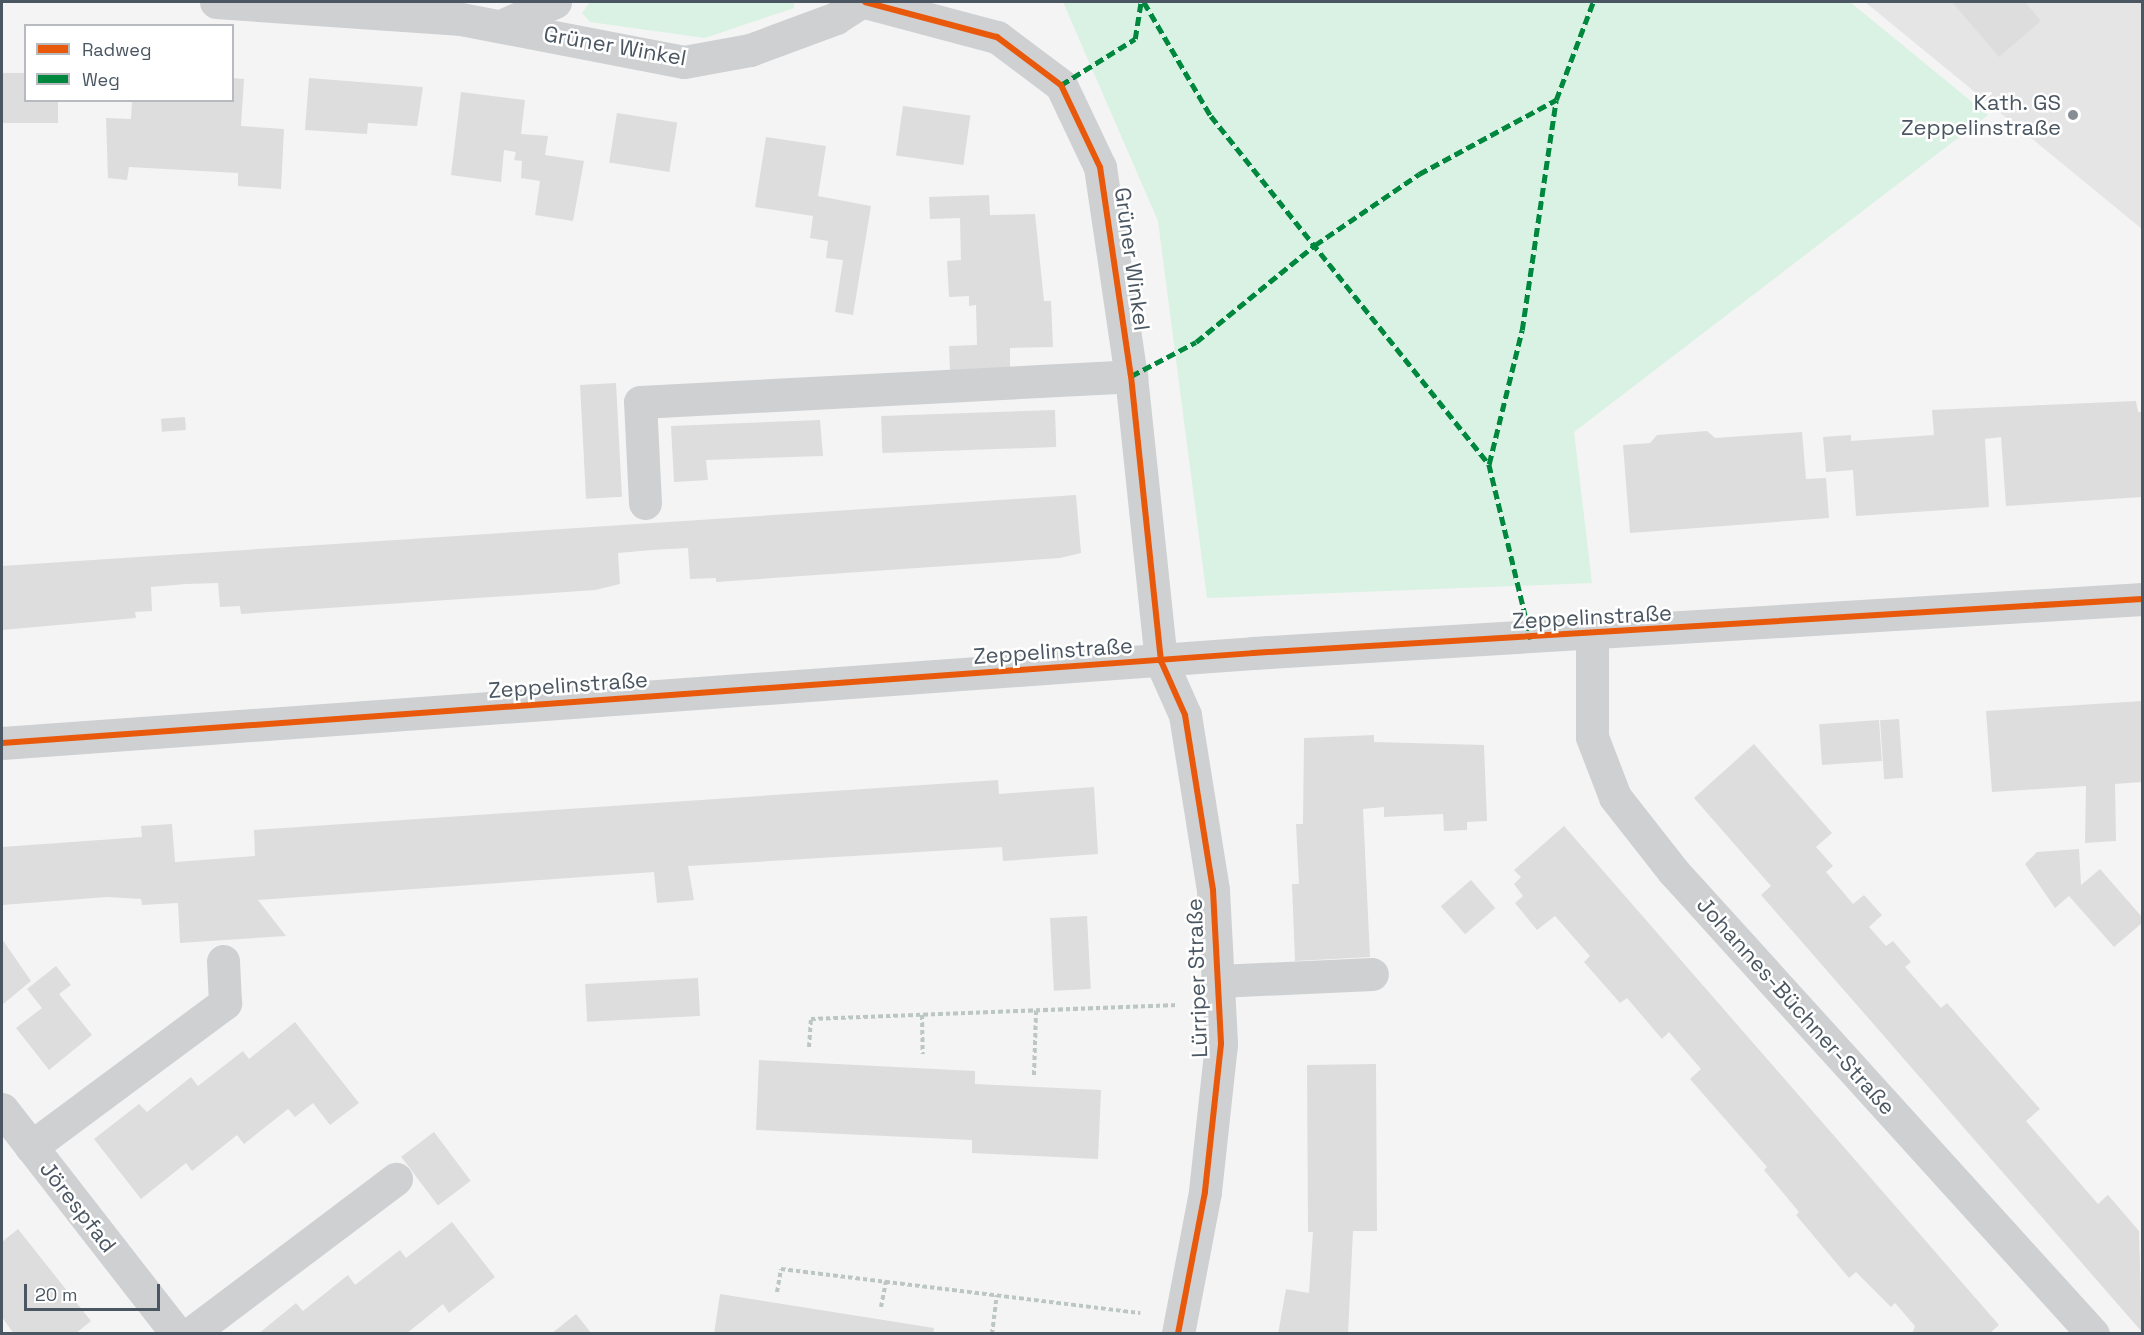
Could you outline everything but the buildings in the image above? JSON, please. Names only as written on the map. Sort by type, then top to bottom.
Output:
[{"type":"street","name":"Grüner Winkel","points":[[216,2],[503,25],[684,62],[750,50],[836,18],[861,2]]},
{"type":"street","name":"Grüner Winkel","points":[[503,25],[555,2]]},
{"type":"street","name":"Grüner Winkel","points":[[865,2],[997,37],[1061,85],[1100,167],[1131,376],[1161,661]]},
{"type":"street","points":[[645,502],[640,402],[1131,376]]},
{"type":"street","name":"Zeppelinstraße","points":[[2,743],[1161,661],[1592,636],[2142,599]]},
{"type":"street","name":"Johannes-Büchner-Straße","points":[[1592,636],[1592,737],[1615,797],[1673,871],[2093,1334]]},
{"type":"street","name":"Lürriper Straße","points":[[1161,661],[1185,715],[1213,890],[1221,1044],[1206,1181],[1180,1326]]},
{"type":"street","points":[[31,1147],[225,1003],[223,960]]},
{"type":"street","points":[[1218,992],[1372,974]]},
{"type":"street","name":"Jörespfad","points":[[2,1109],[177,1334]]},
{"type":"street","points":[[190,1334],[396,1179]]},
{"type":"path","points":[[810,1047],[811,1019],[1036,1010],[1218,992]]},
{"type":"path","points":[[1034,1075],[1036,1010]]},
{"type":"path","points":[[922,1015],[923,1054]]},
{"type":"path","points":[[777,1293],[781,1269],[997,1295],[1180,1326]]},
{"type":"path","points":[[881,1307],[886,1281]]},
{"type":"path","points":[[992,1334],[997,1295]]},
{"type":"shaded area","name":"Kath. GS Zeppelinstraße","points":[[1865,2],[2142,2],[2142,229]]},
{"type":"green space","points":[[590,2],[794,2],[794,8],[705,38],[590,22],[582,13]]},
{"type":"green space","points":[[1063,2],[1850,2],[1988,115],[1574,432],[1592,583],[1207,598],[1158,221]]},
{"type":"marked path","points":[[1061,85],[1135,39],[1141,2]]},
{"type":"marked path","points":[[1144,2],[1211,116],[1489,464],[1531,639]]},
{"type":"marked path","points":[[1489,464],[1522,330],[1556,100],[1593,2]]},
{"type":"marked path","points":[[1131,376],[1196,342],[1315,245],[1419,174],[1556,100]]},
{"type":"cycle path","points":[[865,2],[997,37],[1061,85],[1100,167],[1131,376],[1161,661],[1185,715],[1213,890],[1221,1044],[1205,1192],[1178,1334]]},
{"type":"cycle path","points":[[2,743],[1253,653],[2142,599]]},
{"type":"place","name":"Kath. GS Zeppelinstraße","points":[[2073,115]]}]
